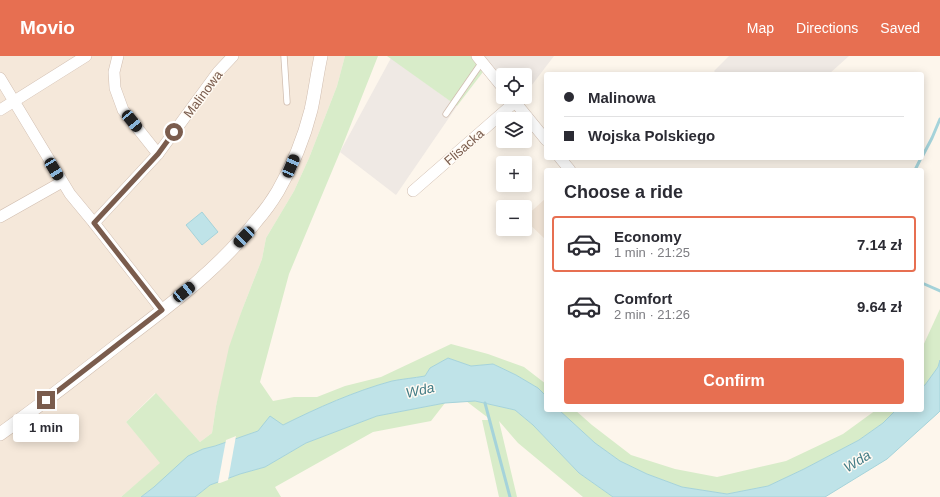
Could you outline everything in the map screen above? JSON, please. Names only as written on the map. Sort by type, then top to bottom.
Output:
[{"type":"street","points":[[0,110],[86,56]]},
{"type":"street","points":[[118,56],[114,72],[115,88],[123,110],[158,154]]},
{"type":"street","name":"Malinowa","points":[[94,223],[158,154],[218,72],[233,56]]},
{"type":"street","points":[[0,434],[206,275],[244,237],[270,204],[291,166],[301,142],[311,109],[321,56]]},
{"type":"street","points":[[480,59],[496,79]]},
{"type":"street","points":[[0,78],[70,194],[162,310]]},
{"type":"street","name":"Flisacka","points":[[413,191],[509,104]]},
{"type":"street","points":[[516,104],[544,138]]},
{"type":"street","points":[[562,160],[568,168]]},
{"type":"street","points":[[0,217],[62,182]]},
{"type":"lane","points":[[284,56],[287,102]]},
{"type":"lane","points":[[446,114],[480,59]]},
{"type":"shaded area","points":[[0,56],[345,56],[337,86],[309,158],[294,191],[266,238],[262,259],[242,310],[216,406],[212,433],[200,442],[155,393],[126,422],[161,463],[121,497],[0,497]]},
{"type":"shaded area","points":[[482,56],[554,56],[532,85],[532,68],[496,68],[496,73]]},
{"type":"shaded area","points":[[729,56],[849,56],[831,72],[714,71]]},
{"type":"shaded area","points":[[391,58],[457,106],[396,195],[340,152]]},
{"type":"shaded area","points":[[544,200],[544,238],[532,227],[532,211]]},
{"type":"green space","points":[[345,56],[378,56],[289,274],[260,382],[273,401],[294,397],[317,397],[345,386],[381,377],[451,344],[488,354],[524,367],[544,382],[544,394],[538,388],[516,375],[493,364],[471,366],[448,358],[430,368],[425,376],[392,381],[364,390],[323,406],[283,425],[270,417],[258,431],[203,449],[141,497],[121,497],[160,463],[126,422],[156,393],[200,442],[212,433],[216,406],[229,347],[262,259],[266,238],[294,191],[309,158],[337,86]]},
{"type":"green space","points":[[387,56],[477,56],[489,64],[457,106]]},
{"type":"green space","points":[[940,309],[940,360],[938,367],[924,386],[924,344]]},
{"type":"green space","points":[[466,401],[475,401],[515,410],[533,425],[579,473],[613,497],[583,497],[518,443],[499,421],[517,497],[499,497],[482,420],[491,420]]},
{"type":"green space","points":[[445,403],[431,421],[373,432],[275,487],[281,497],[195,497],[210,485],[265,467],[306,443],[377,416]]},
{"type":"green space","points":[[561,412],[577,412],[631,455],[675,469],[717,477],[786,461],[843,434],[873,412],[894,412],[883,423],[859,440],[804,469],[768,486],[727,494],[682,487],[647,474],[620,461],[595,443]]},
{"type":"water","points":[[202,212],[218,232],[202,245],[186,225]]},
{"type":"water","name":"Wda","points":[[448,358],[471,366],[493,364],[538,388],[544,394],[544,412],[561,412],[595,443],[620,461],[647,474],[682,487],[727,494],[768,486],[804,469],[859,440],[883,423],[894,412],[924,412],[924,386],[938,367],[940,360],[940,411],[887,459],[825,497],[613,497],[579,473],[533,425],[515,410],[475,401],[445,403],[377,416],[306,443],[265,467],[210,485],[195,497],[141,497],[188,456],[203,449],[258,431],[270,416],[283,425],[323,406],[364,390],[392,381],[425,376],[430,368]]},
{"type":"pier","points":[[236,436],[228,480],[218,483],[226,440]]},
{"type":"waterway","points":[[924,153],[940,119]]},
{"type":"waterway","points":[[916,168],[920,160]]},
{"type":"waterway","points":[[924,284],[940,291]]},
{"type":"waterway","points":[[485,403],[510,497]]},
{"type":"route","points":[[46,400],[162,310],[94,223],[158,154],[174,132]]}]
